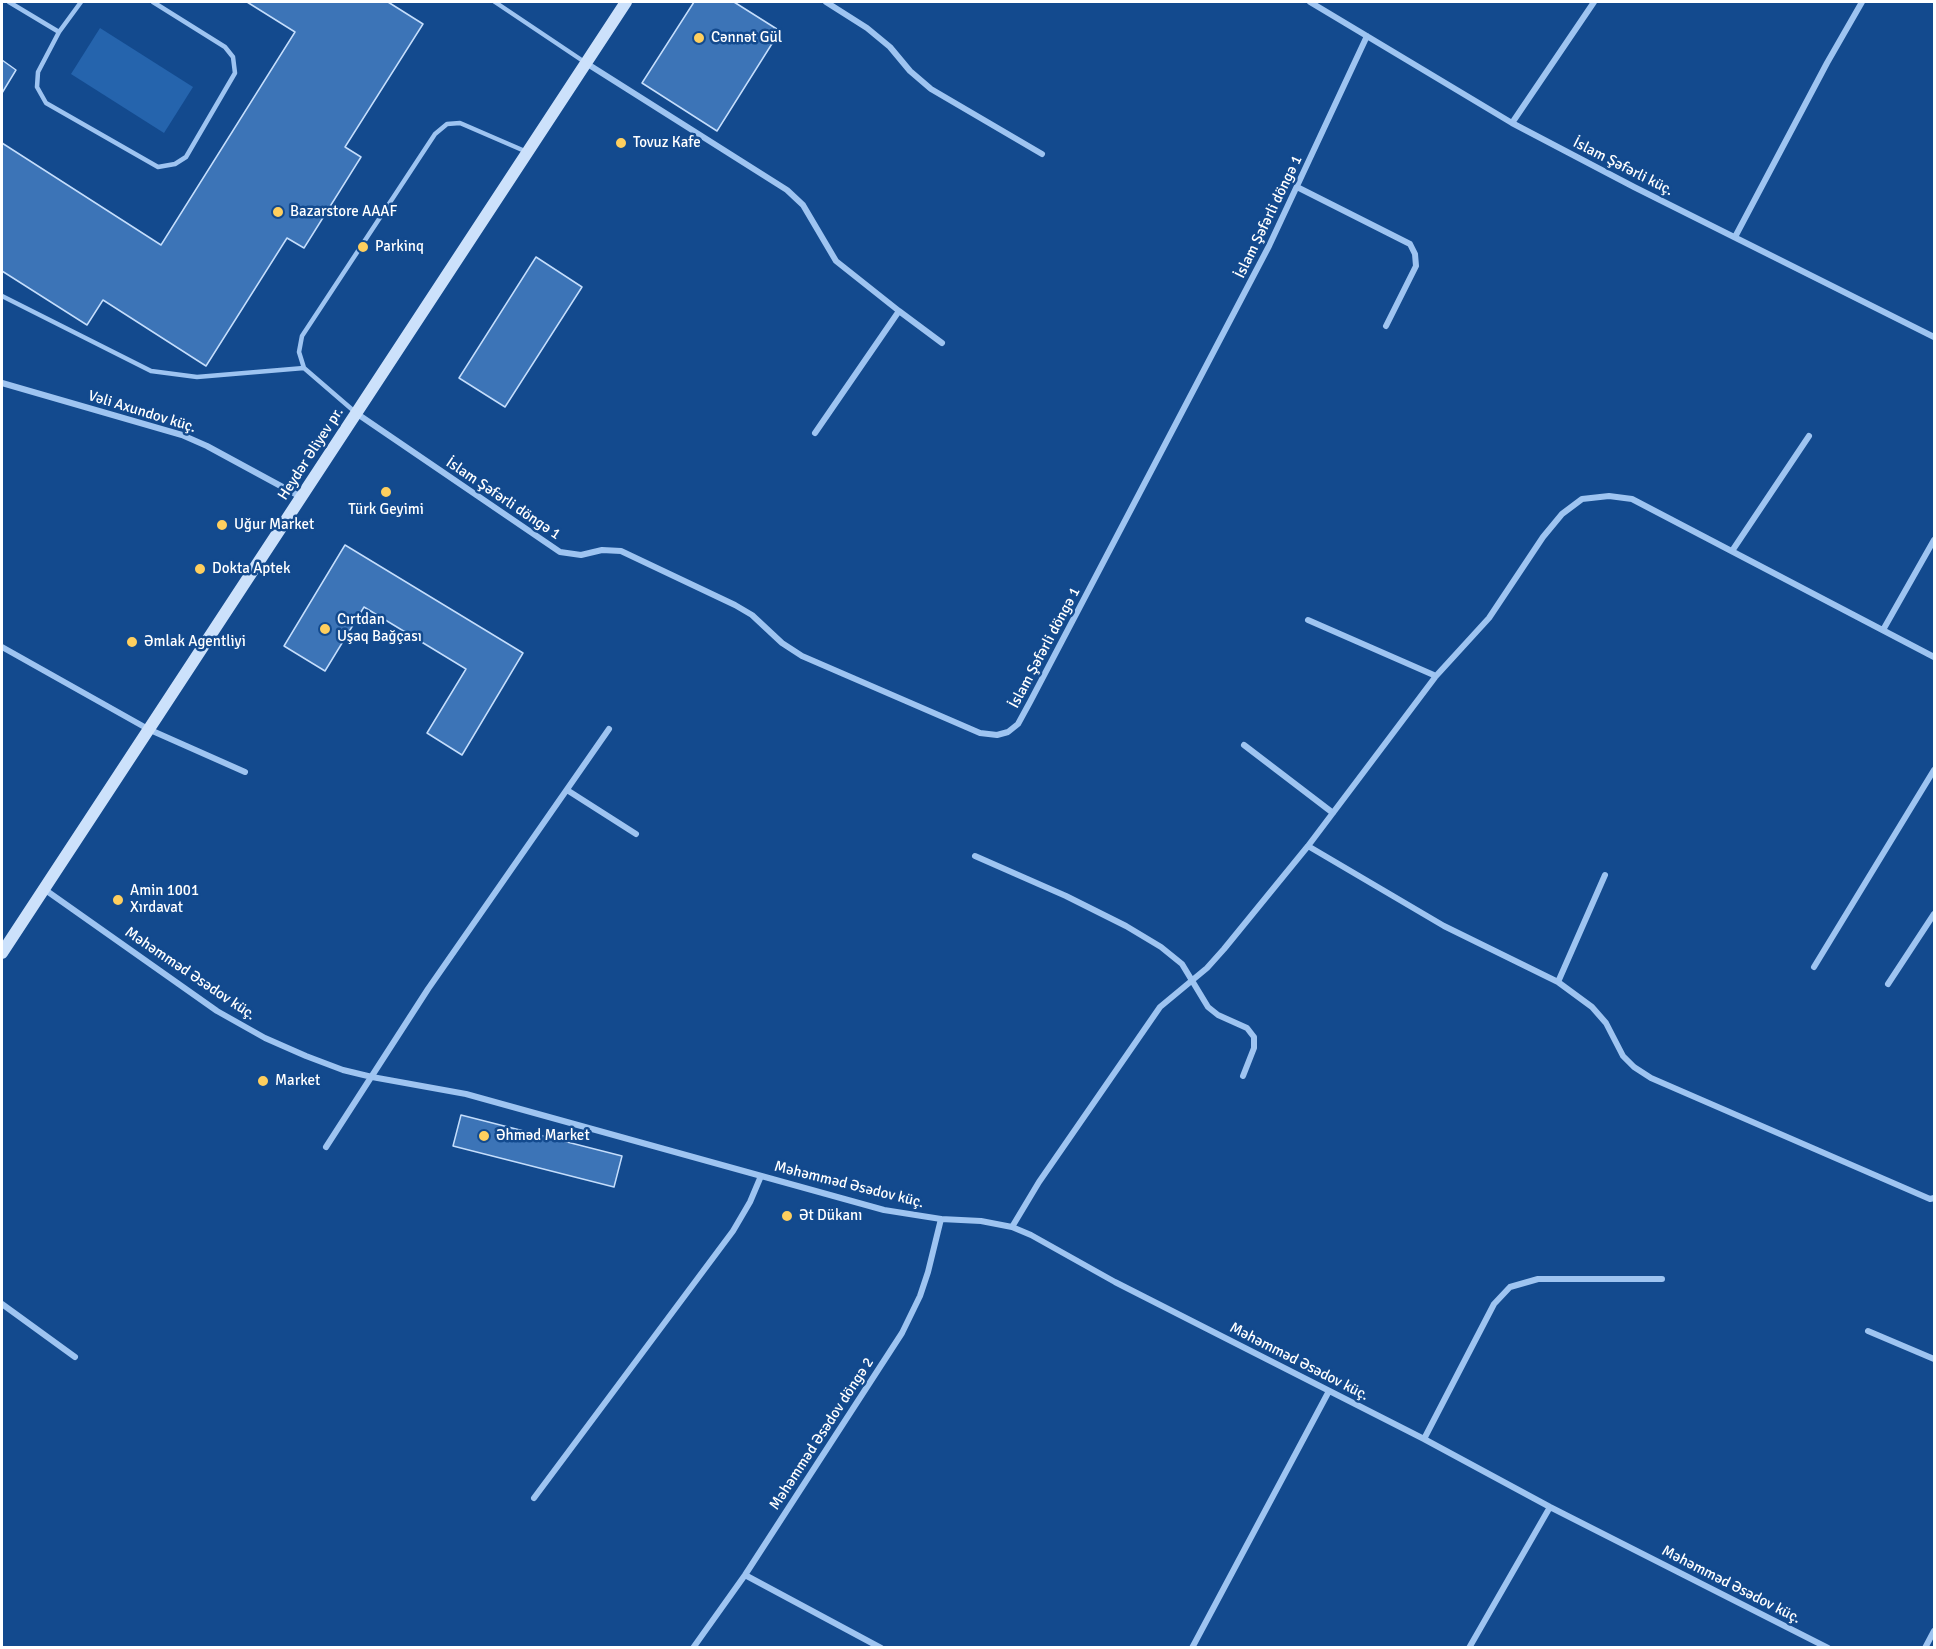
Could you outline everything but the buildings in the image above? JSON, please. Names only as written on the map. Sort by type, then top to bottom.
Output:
[{"type":"main road","name":"Heydər Əliyev pr.","points":[[2,953],[626,2]]},
{"type":"street","points":[[826,2],[867,28],[890,47],[910,71],[931,89],[1042,154]]},
{"type":"street","name":"İslam Şəfərli küç.","points":[[1310,2],[1512,123],[1634,187],[1935,337]]},
{"type":"street","points":[[1512,123],[1594,2]]},
{"type":"street","points":[[1735,237],[1835,47],[1862,2]]},
{"type":"street","name":"İslam Şəfərli döngə 1","points":[[356,413],[560,552],[581,555],[602,550],[621,551],[735,605],[752,615],[782,644],[802,656],[980,734],[997,735],[1008,732],[1018,724],[1030,702],[1269,246],[1367,36]]},
{"type":"street","points":[[586,63],[787,190],[803,205],[836,261],[942,343]]},
{"type":"street","points":[[1297,187],[1410,244],[1416,254],[1416,266],[1386,326]]},
{"type":"street","points":[[815,433],[899,311]]},
{"type":"street","name":"Vəli Axundov küç.","points":[[2,383],[182,435],[301,497]]},
{"type":"street","points":[[1732,551],[1809,436]]},
{"type":"street","points":[[1012,1227],[1039,1182],[1152,1018],[1174,994],[1207,968],[1224,949],[1308,846],[1436,676],[1489,618],[1543,537],[1562,514],[1582,499],[1609,496],[1632,499],[1935,657]]},
{"type":"street","points":[[1882,630],[1935,540]]},
{"type":"street","points":[[1308,620],[1436,676]]},
{"type":"street","points":[[2,647],[148,729],[245,772]]},
{"type":"street","points":[[326,1147],[428,989],[609,729]]},
{"type":"street","points":[[1244,745],[1333,813]]},
{"type":"street","points":[[1815,967],[1935,770]]},
{"type":"street","points":[[567,790],[636,834]]},
{"type":"street","points":[[1308,846],[1444,926],[1558,982],[1592,1008],[1606,1023],[1623,1056],[1634,1067],[1651,1078],[1930,1198],[1935,1198]]},
{"type":"street","points":[[975,856],[1066,896],[1161,946],[1182,964],[1208,1007],[1218,1016],[1246,1028],[1254,1037],[1254,1048],[1243,1076]]},
{"type":"street","points":[[1558,982],[1605,875]]},
{"type":"street","name":"Məhəmməd Əsədov küç.","points":[[44,889],[217,1011],[265,1038],[306,1056],[372,1077],[466,1094],[884,1210],[941,1220],[981,1221],[1012,1227],[1031,1235],[1115,1282],[1424,1439],[1550,1507],[1828,1647]]},
{"type":"street","points":[[1888,984],[1935,914]]},
{"type":"street","points":[[534,1498],[733,1231],[750,1202],[761,1176]]},
{"type":"street","name":"Məhəmməd Əsədov döngə 2","points":[[693,1647],[745,1575],[902,1334],[920,1296],[941,1220]]},
{"type":"street","points":[[1424,1439],[1494,1304],[1510,1287],[1538,1279],[1662,1279]]},
{"type":"street","points":[[2,1304],[75,1357]]},
{"type":"street","points":[[1868,1330],[1935,1359]]},
{"type":"street","points":[[1192,1647],[1329,1391]]},
{"type":"street","points":[[1469,1647],[1550,1507]]},
{"type":"street","points":[[745,1575],[881,1647]]},
{"type":"street","points":[[1925,1647],[1935,1631]]},
{"type":"lane","points":[[9,2],[59,32]]},
{"type":"lane","points":[[81,2],[59,32],[38,72],[37,87],[46,103],[158,167],[175,165],[186,157],[235,73],[233,57],[225,47],[153,2]]},
{"type":"lane","points":[[495,2],[586,63]]},
{"type":"lane","points":[[356,413],[304,368],[299,352],[302,336],[435,134],[447,124],[460,123],[527,153]]},
{"type":"lane","points":[[2,296],[151,370],[197,377],[304,368]]},
{"type":"shaded area","points":[[100,28],[193,87],[164,133],[71,74]]},
{"type":"place","name":"Cənnət Gül","points":[[699,38]]},
{"type":"place","name":"Tovuz Kafe","points":[[621,143]]},
{"type":"place","name":"Bazarstore AAAF","points":[[278,212]]},
{"type":"place","name":"Parkinq","points":[[363,247]]},
{"type":"place","name":"Türk Geyimi","points":[[386,492]]},
{"type":"place","name":"Uğur Market","points":[[222,525]]},
{"type":"place","name":"Dokta Aptek","points":[[200,569]]},
{"type":"place","name":"Cırtdan Uşaq Bağçası","points":[[325,629]]},
{"type":"place","name":"Əmlak Agentliyi","points":[[132,642]]},
{"type":"place","name":"Amin 1001 Xırdavat","points":[[118,900]]},
{"type":"place","name":"Market","points":[[263,1081]]},
{"type":"place","name":"Əhməd Market","points":[[484,1136]]},
{"type":"place","name":"Ət Dükanı","points":[[787,1216]]}]
